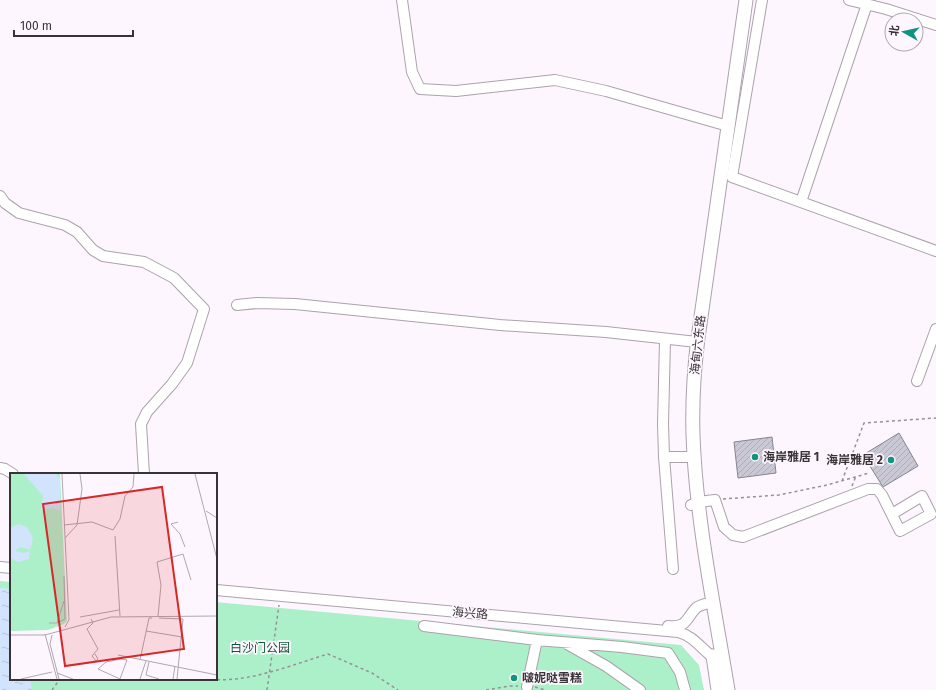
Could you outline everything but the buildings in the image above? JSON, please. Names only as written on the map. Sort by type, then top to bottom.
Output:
[{"type":"main road","name":"海甸六东路","points":[[718,690],[705,604],[694,504],[686,380],[693,342],[724,125],[738,0]]},
{"type":"main road","name":"海甸六东路","points":[[724,125],[746,0]]},
{"type":"main road","name":"海甸六东路","points":[[694,504],[728,690]]},
{"type":"street","points":[[402,0],[412,72],[420,89],[456,91],[554,80],[606,91],[724,125]]},
{"type":"street","points":[[762,0],[732,177],[936,251]]},
{"type":"street","points":[[849,0],[886,9],[936,25]]},
{"type":"street","points":[[801,202],[867,4]]},
{"type":"street","points":[[0,196],[4,203],[19,213],[65,225],[77,232],[94,250],[103,256],[144,262],[174,278],[204,309],[187,363],[172,384],[147,412],[141,424],[144,473]]},
{"type":"street","points":[[237,305],[257,303],[295,304],[500,325],[606,332],[665,340],[693,342]]},
{"type":"street","points":[[917,381],[936,329]]},
{"type":"street","points":[[665,340],[663,392],[664,457],[673,569]]},
{"type":"street","points":[[664,457],[690,457]]},
{"type":"street","points":[[0,468],[11,473]]},
{"type":"street","points":[[694,504],[715,500],[724,527],[733,536],[743,538],[868,489],[877,490],[882,495],[892,514]]},
{"type":"street","points":[[0,567],[10,568]]},
{"type":"street","points":[[0,571],[10,572]]},
{"type":"street","name":"海兴路","points":[[217,586],[552,614],[671,626],[685,623],[697,607],[705,604]]},
{"type":"street","name":"海兴路","points":[[217,590],[678,632],[693,638],[703,650],[714,658]]},
{"type":"street","points":[[424,626],[537,640],[622,647],[668,653],[680,672],[684,690]]},
{"type":"street","points":[[527,687],[537,640]]},
{"type":"street","points":[[563,642],[606,666],[640,690]]},
{"type":"path","points":[[842,480],[864,423],[936,418]]},
{"type":"path","points":[[715,500],[779,495],[827,485],[869,473]]},
{"type":"path","points":[[267,690],[280,596]]},
{"type":"path","points":[[217,679],[237,680],[270,672],[328,654],[372,673],[398,690]]},
{"type":"path","points":[[52,690],[59,680]]},
{"type":"path","points":[[486,690],[517,686],[537,687],[545,690]]},
{"type":"green space","name":"白沙门公园","points":[[0,581],[10,582],[10,680],[217,680],[217,602],[681,645],[699,665],[704,690],[0,690]]},
{"type":"water","points":[[0,588],[10,589],[10,680],[30,680],[32,690],[0,690]]},
{"type":"place","name":"海岸雅居 1","points":[[755,457]]},
{"type":"place","name":"海岸雅居 2","points":[[891,460]]},
{"type":"place","name":"啵妮哒雪糕","points":[[514,678]]}]
